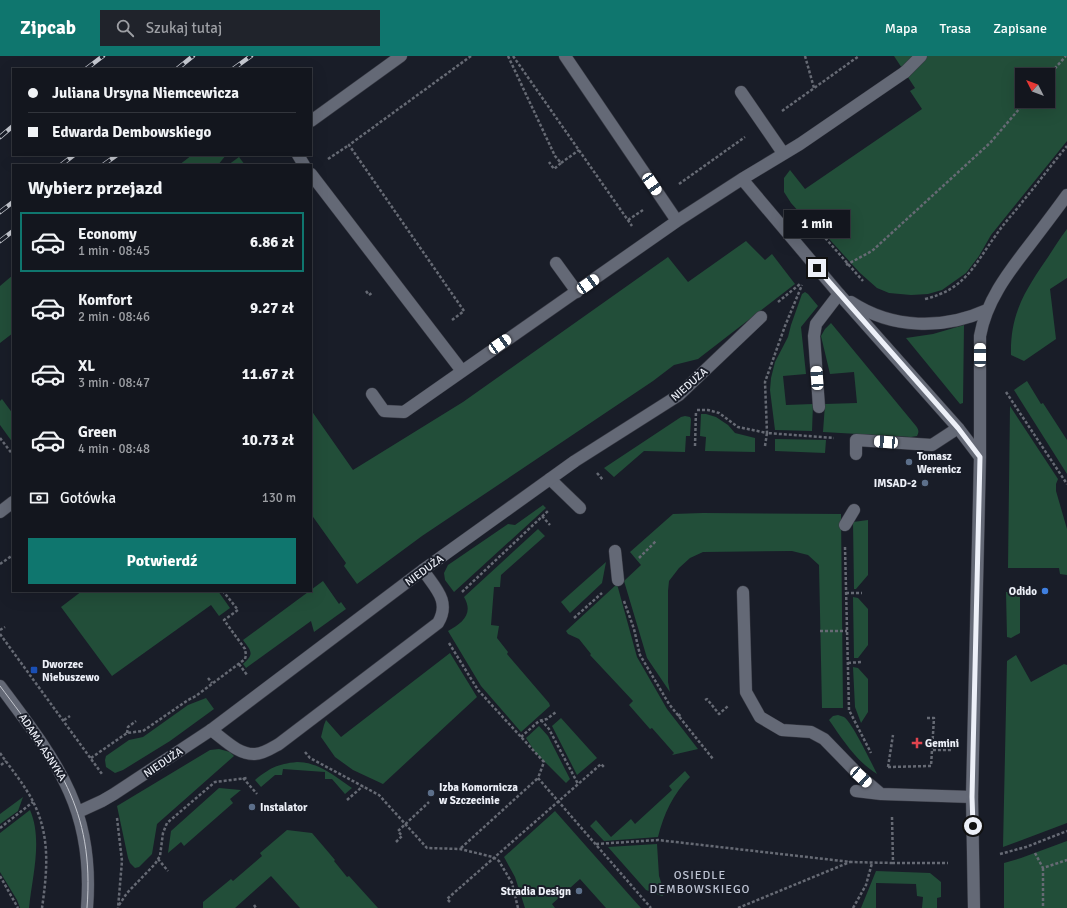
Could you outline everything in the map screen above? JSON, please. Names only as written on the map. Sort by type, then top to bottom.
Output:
[{"type":"street","points":[[312,120],[401,56]]},
{"type":"street","points":[[565,56],[677,221]]},
{"type":"street","points":[[372,394],[384,411],[404,412],[677,221],[742,178],[800,144],[905,72],[921,56]]},
{"type":"street","points":[[742,92],[783,153]]},
{"type":"street","points":[[312,175],[462,371]]},
{"type":"street","points":[[742,178],[825,278],[958,428],[980,457]]},
{"type":"street","points":[[974,908],[972,797],[980,457],[980,336],[982,323],[987,310],[1010,270],[1067,195]]},
{"type":"street","points":[[556,263],[577,292]]},
{"type":"street","points":[[839,294],[857,306],[870,312],[892,319],[914,323],[942,324],[963,319],[987,310]]},
{"type":"street","points":[[818,407],[814,336],[816,324],[839,294]]},
{"type":"street","name":"NIEDUŻA","points":[[78,812],[114,794],[211,730],[423,570],[575,461],[679,396],[761,317]]},
{"type":"street","points":[[856,454],[856,440],[932,445],[958,428]]},
{"type":"street","points":[[550,479],[580,508]]},
{"type":"street","points":[[0,512],[12,503]]},
{"type":"street","points":[[845,525],[854,510]]},
{"type":"street","points":[[615,551],[618,580]]},
{"type":"street","points":[[211,730],[240,751],[256,754],[266,751],[290,736],[438,623],[442,616],[442,596],[423,570]]},
{"type":"street","points":[[743,592],[746,692],[760,717],[782,730],[811,732],[824,739],[861,777],[886,794]]},
{"type":"street","name":"ADAMA ASNYKA","points":[[0,686],[52,758],[69,788],[78,812],[87,853],[87,908]]},
{"type":"street","points":[[856,791],[886,794],[972,797]]},
{"type":"path","points":[[324,162],[472,56]]},
{"type":"path","points":[[508,56],[555,156],[561,163]]},
{"type":"path","points":[[513,56],[628,220]]},
{"type":"path","points":[[810,56],[806,57],[814,88]]},
{"type":"path","points":[[1055,68],[1066,56]]},
{"type":"path","points":[[825,278],[872,251],[990,142],[1020,108]]},
{"type":"path","points":[[349,145],[464,311]]},
{"type":"path","points":[[921,299],[944,293],[967,276],[996,235],[1067,146]]},
{"type":"path","points":[[549,162],[554,169],[579,150]]},
{"type":"path","points":[[812,223],[866,283]]},
{"type":"path","points":[[765,446],[767,433],[765,382],[785,326],[804,280]]},
{"type":"path","points":[[1006,392],[1067,484]]},
{"type":"path","points":[[695,446],[694,410],[708,410],[719,413],[738,427],[767,433],[816,436]]},
{"type":"path","points":[[0,438],[12,454]]},
{"type":"path","points":[[597,473],[603,480]]},
{"type":"path","points":[[542,516],[550,525]]},
{"type":"path","points":[[845,525],[849,710],[874,758]]},
{"type":"path","points":[[0,564],[12,555]]},
{"type":"path","points":[[574,618],[618,580]]},
{"type":"path","points":[[91,758],[127,733],[143,732],[245,659],[245,649],[224,620],[238,610],[225,592]]},
{"type":"path","points":[[846,593],[862,592]]},
{"type":"path","points":[[438,623],[478,690],[544,762],[538,778],[460,849]]},
{"type":"path","points":[[0,630],[5,627]]},
{"type":"path","points":[[634,629],[640,655],[669,704],[713,759]]},
{"type":"path","points":[[820,630],[847,631]]},
{"type":"path","points":[[848,663],[861,662]]},
{"type":"path","points":[[208,678],[212,683]]},
{"type":"path","points":[[705,700],[707,699],[719,714],[730,704]]},
{"type":"path","points":[[521,737],[539,721],[547,719],[556,712]]},
{"type":"path","points":[[678,716],[682,713]]},
{"type":"path","points":[[64,720],[70,716]]},
{"type":"path","points":[[888,767],[931,766],[934,718],[927,718]]},
{"type":"path","points":[[541,720],[549,729],[578,784]]},
{"type":"path","points":[[127,733],[128,727],[136,721]]},
{"type":"path","points":[[290,736],[309,757]]},
{"type":"path","points":[[890,760],[893,736]]},
{"type":"path","points":[[932,750],[952,750]]},
{"type":"path","points":[[0,753],[28,791],[42,828],[46,848],[46,878],[42,908]]},
{"type":"path","points":[[304,756],[309,757],[379,795],[427,848],[460,849],[493,857],[499,861],[512,883],[518,908]]},
{"type":"path","points":[[1,765],[6,761]]},
{"type":"path","points":[[450,902],[447,899],[557,801],[601,764],[605,768]]},
{"type":"path","points":[[119,905],[127,893],[160,856],[164,828],[167,823],[215,782],[247,777]]},
{"type":"path","points":[[243,778],[257,794]]},
{"type":"path","points":[[538,778],[652,908]]},
{"type":"path","points":[[347,800],[363,786]]},
{"type":"path","points":[[886,794],[893,863]]},
{"type":"path","points":[[0,828],[33,802]]},
{"type":"path","points":[[396,842],[402,836],[398,831],[429,802]]},
{"type":"path","points":[[1000,854],[1026,847],[1067,831]]},
{"type":"path","points":[[596,844],[658,840],[851,862],[948,863]]},
{"type":"path","points":[[1035,853],[1043,868],[1043,908]]},
{"type":"path","points":[[158,859],[168,870]]},
{"type":"path","points":[[1043,868],[1067,860]]},
{"type":"path","points":[[738,908],[851,862]]},
{"type":"path","points":[[853,908],[866,885],[872,863]]},
{"type":"path","points":[[0,876],[18,908]]},
{"type":"green space","points":[[894,56],[1067,56],[1067,141],[991,235],[979,256],[966,273],[942,290],[928,294],[911,295],[889,293],[877,288],[860,273],[812,220],[809,223],[791,203],[784,192],[784,178],[790,170],[805,189],[922,109],[910,91],[915,88]]},
{"type":"green space","points":[[191,156],[225,156],[219,164],[180,164]]},
{"type":"green space","points":[[239,157],[244,164],[229,164]]},
{"type":"green space","points":[[1067,229],[1067,278],[1050,289],[1056,339],[1024,361],[1011,355],[1011,341],[1016,316],[1020,304],[1031,283]]},
{"type":"green space","points":[[746,241],[765,260],[772,254],[795,284],[698,359],[674,365],[653,381],[422,536],[357,584],[344,566],[346,563],[312,515],[312,411],[353,470],[463,402],[668,257],[688,282]]},
{"type":"green space","points":[[12,276],[12,334],[0,343],[0,286]]},
{"type":"green space","points":[[805,292],[818,306],[801,327],[806,374],[783,376],[786,405],[813,404],[812,431],[775,430],[770,390],[771,378],[775,362],[788,337],[802,294]]},
{"type":"green space","points":[[831,323],[916,426],[918,429],[917,436],[911,437],[823,432],[825,404],[857,403],[854,372],[830,374],[821,336]]},
{"type":"green space","points":[[964,325],[963,403],[960,404],[906,338],[933,334]]},
{"type":"green space","points":[[1027,381],[1041,404],[1043,403],[1067,440],[1067,474],[1014,390]]},
{"type":"green space","points":[[2,399],[12,413],[12,442],[0,425],[0,401]]},
{"type":"green space","points":[[1010,406],[1058,479],[1056,491],[1067,529],[1067,575],[1060,574],[1059,568],[1008,568]]},
{"type":"green space","points":[[701,414],[716,417],[728,425],[735,433],[755,438],[755,452],[705,451],[706,437],[700,436]]},
{"type":"green space","points":[[681,417],[690,417],[691,419],[690,436],[686,436],[685,452],[644,451],[614,477],[604,468]]},
{"type":"green space","points":[[775,439],[826,440],[825,453],[775,451]]},
{"type":"green space","points":[[543,505],[546,508],[454,592],[445,580],[444,573],[448,565],[508,524],[515,525]]},
{"type":"green space","points":[[673,514],[841,514],[843,708],[822,708],[819,565],[808,555],[792,551],[703,552],[690,558],[679,568],[669,581],[668,591],[668,682],[670,692],[647,658],[624,581],[641,565],[630,552]]},
{"type":"green space","points":[[868,520],[868,575],[856,589],[854,589],[853,522]]},
{"type":"green space","points":[[538,529],[545,536],[501,575],[500,587],[494,587],[491,625],[499,626],[497,638],[508,652],[507,654],[550,706],[521,732],[481,686],[448,631],[458,625],[467,613],[468,608],[464,597]]},
{"type":"green space","points":[[606,562],[602,583],[570,613],[561,602]]},
{"type":"green space","points":[[323,581],[339,604],[341,602],[346,609],[314,632],[311,621],[246,668],[243,664],[249,658],[250,650],[243,640],[308,592],[312,592],[312,589]]},
{"type":"green space","points":[[617,584],[637,657],[667,709],[698,749],[672,755],[674,753],[629,705],[633,701],[590,655],[591,654],[579,639],[568,634],[566,631]]},
{"type":"green space","points":[[81,592],[219,592],[230,608],[219,616],[211,605],[112,676],[61,607]]},
{"type":"green space","points":[[1006,592],[1020,592],[1020,633],[1011,638],[1007,637]]},
{"type":"green space","points":[[853,597],[858,598],[868,609],[868,645],[858,658],[854,658]]},
{"type":"green space","points":[[450,653],[477,697],[383,784],[353,770],[335,757],[321,737],[326,720],[341,737]]},
{"type":"green space","points":[[1016,655],[1031,682],[1064,664],[1067,665],[1067,823],[1003,847],[1007,661]]},
{"type":"green space","points":[[853,667],[858,668],[868,679],[868,712],[861,723],[855,707]]},
{"type":"green space","points":[[206,698],[214,709],[170,741],[123,770],[115,773],[106,767],[106,756],[129,740],[143,737],[188,705]]},
{"type":"green space","points":[[838,715],[848,720],[877,774],[869,769],[856,756],[829,720],[833,716]]},
{"type":"green space","points":[[561,718],[597,758],[577,775],[552,726]]},
{"type":"green space","points":[[539,726],[548,736],[570,779],[566,783],[535,752],[526,738]]},
{"type":"green space","points":[[219,749],[230,752],[234,756],[157,824],[152,854],[139,867],[135,868],[130,863],[128,858],[117,806],[210,750]]},
{"type":"green space","points":[[297,762],[312,764],[319,767],[333,774],[352,788],[345,794],[332,779],[325,779],[325,772],[283,769],[282,775],[275,775],[261,787],[255,780],[274,767]]},
{"type":"green space","points":[[685,771],[690,777],[684,783],[670,804],[658,837],[604,841],[590,826],[596,820],[611,837],[631,819],[635,824],[672,790],[669,786]]},
{"type":"green space","points":[[219,788],[241,790],[230,799],[233,803],[184,846],[181,842],[168,853],[171,831]]},
{"type":"green space","points":[[23,797],[18,811],[0,824],[0,814]]},
{"type":"green space","points":[[30,810],[36,834],[36,859],[29,908],[20,908],[17,900],[0,872],[0,833]]},
{"type":"green space","points":[[555,811],[641,908],[606,908],[580,879],[552,904],[555,908],[525,908],[515,877],[504,857]]},
{"type":"green space","points":[[287,830],[312,833],[347,877],[349,876],[378,908],[300,908],[271,876],[235,908],[203,908],[203,902],[231,879],[233,881],[262,856],[260,853]]},
{"type":"green space","points":[[1067,841],[1067,908],[1004,908],[1004,863]]},
{"type":"green space","points":[[657,844],[659,876],[665,894],[662,896],[646,890],[608,847]]},
{"type":"green space","points":[[876,871],[930,873],[941,882],[941,897],[937,898],[937,908],[922,908],[923,897],[917,896],[916,884],[876,883],[876,908],[861,908]]},
{"type":"tram line","points":[[0,686],[38,738],[68,788],[78,814],[85,842],[88,873],[87,908]]},
{"type":"railway","points":[[87,68],[103,56]]},
{"type":"railway","points":[[178,68],[193,56]]},
{"type":"railway","points":[[234,68],[251,56]]},
{"type":"railway","points":[[0,137],[12,127]]},
{"type":"railway","points":[[62,164],[73,156]]},
{"type":"railway","points":[[104,164],[116,156]]},
{"type":"railway","points":[[0,212],[12,203]]},
{"type":"railway","points":[[0,241],[12,232]]},
{"type":"place","name":"Tomasz Werenicz","points":[[909,462]]},
{"type":"place","name":"IMSAD-2","points":[[925,483]]},
{"type":"place","name":"Odido","points":[[1045,591]]},
{"type":"place","name":"Dworzec Niebuszewo","points":[[34,670]]},
{"type":"place","name":"Gemini","points":[[917,743]]},
{"type":"place","name":"Izba Komornicza w Szczecinie","points":[[431,793]]},
{"type":"place","name":"Instalator","points":[[252,807]]},
{"type":"place","name":"Stradia Design","points":[[579,891]]},
{"type":"district","name":"OSIEDLE DEMBOWSKIEGO","points":[[700,882]]},
{"type":"route","points":[[817,268],[958,428],[980,457],[972,797],[973,826]]}]
